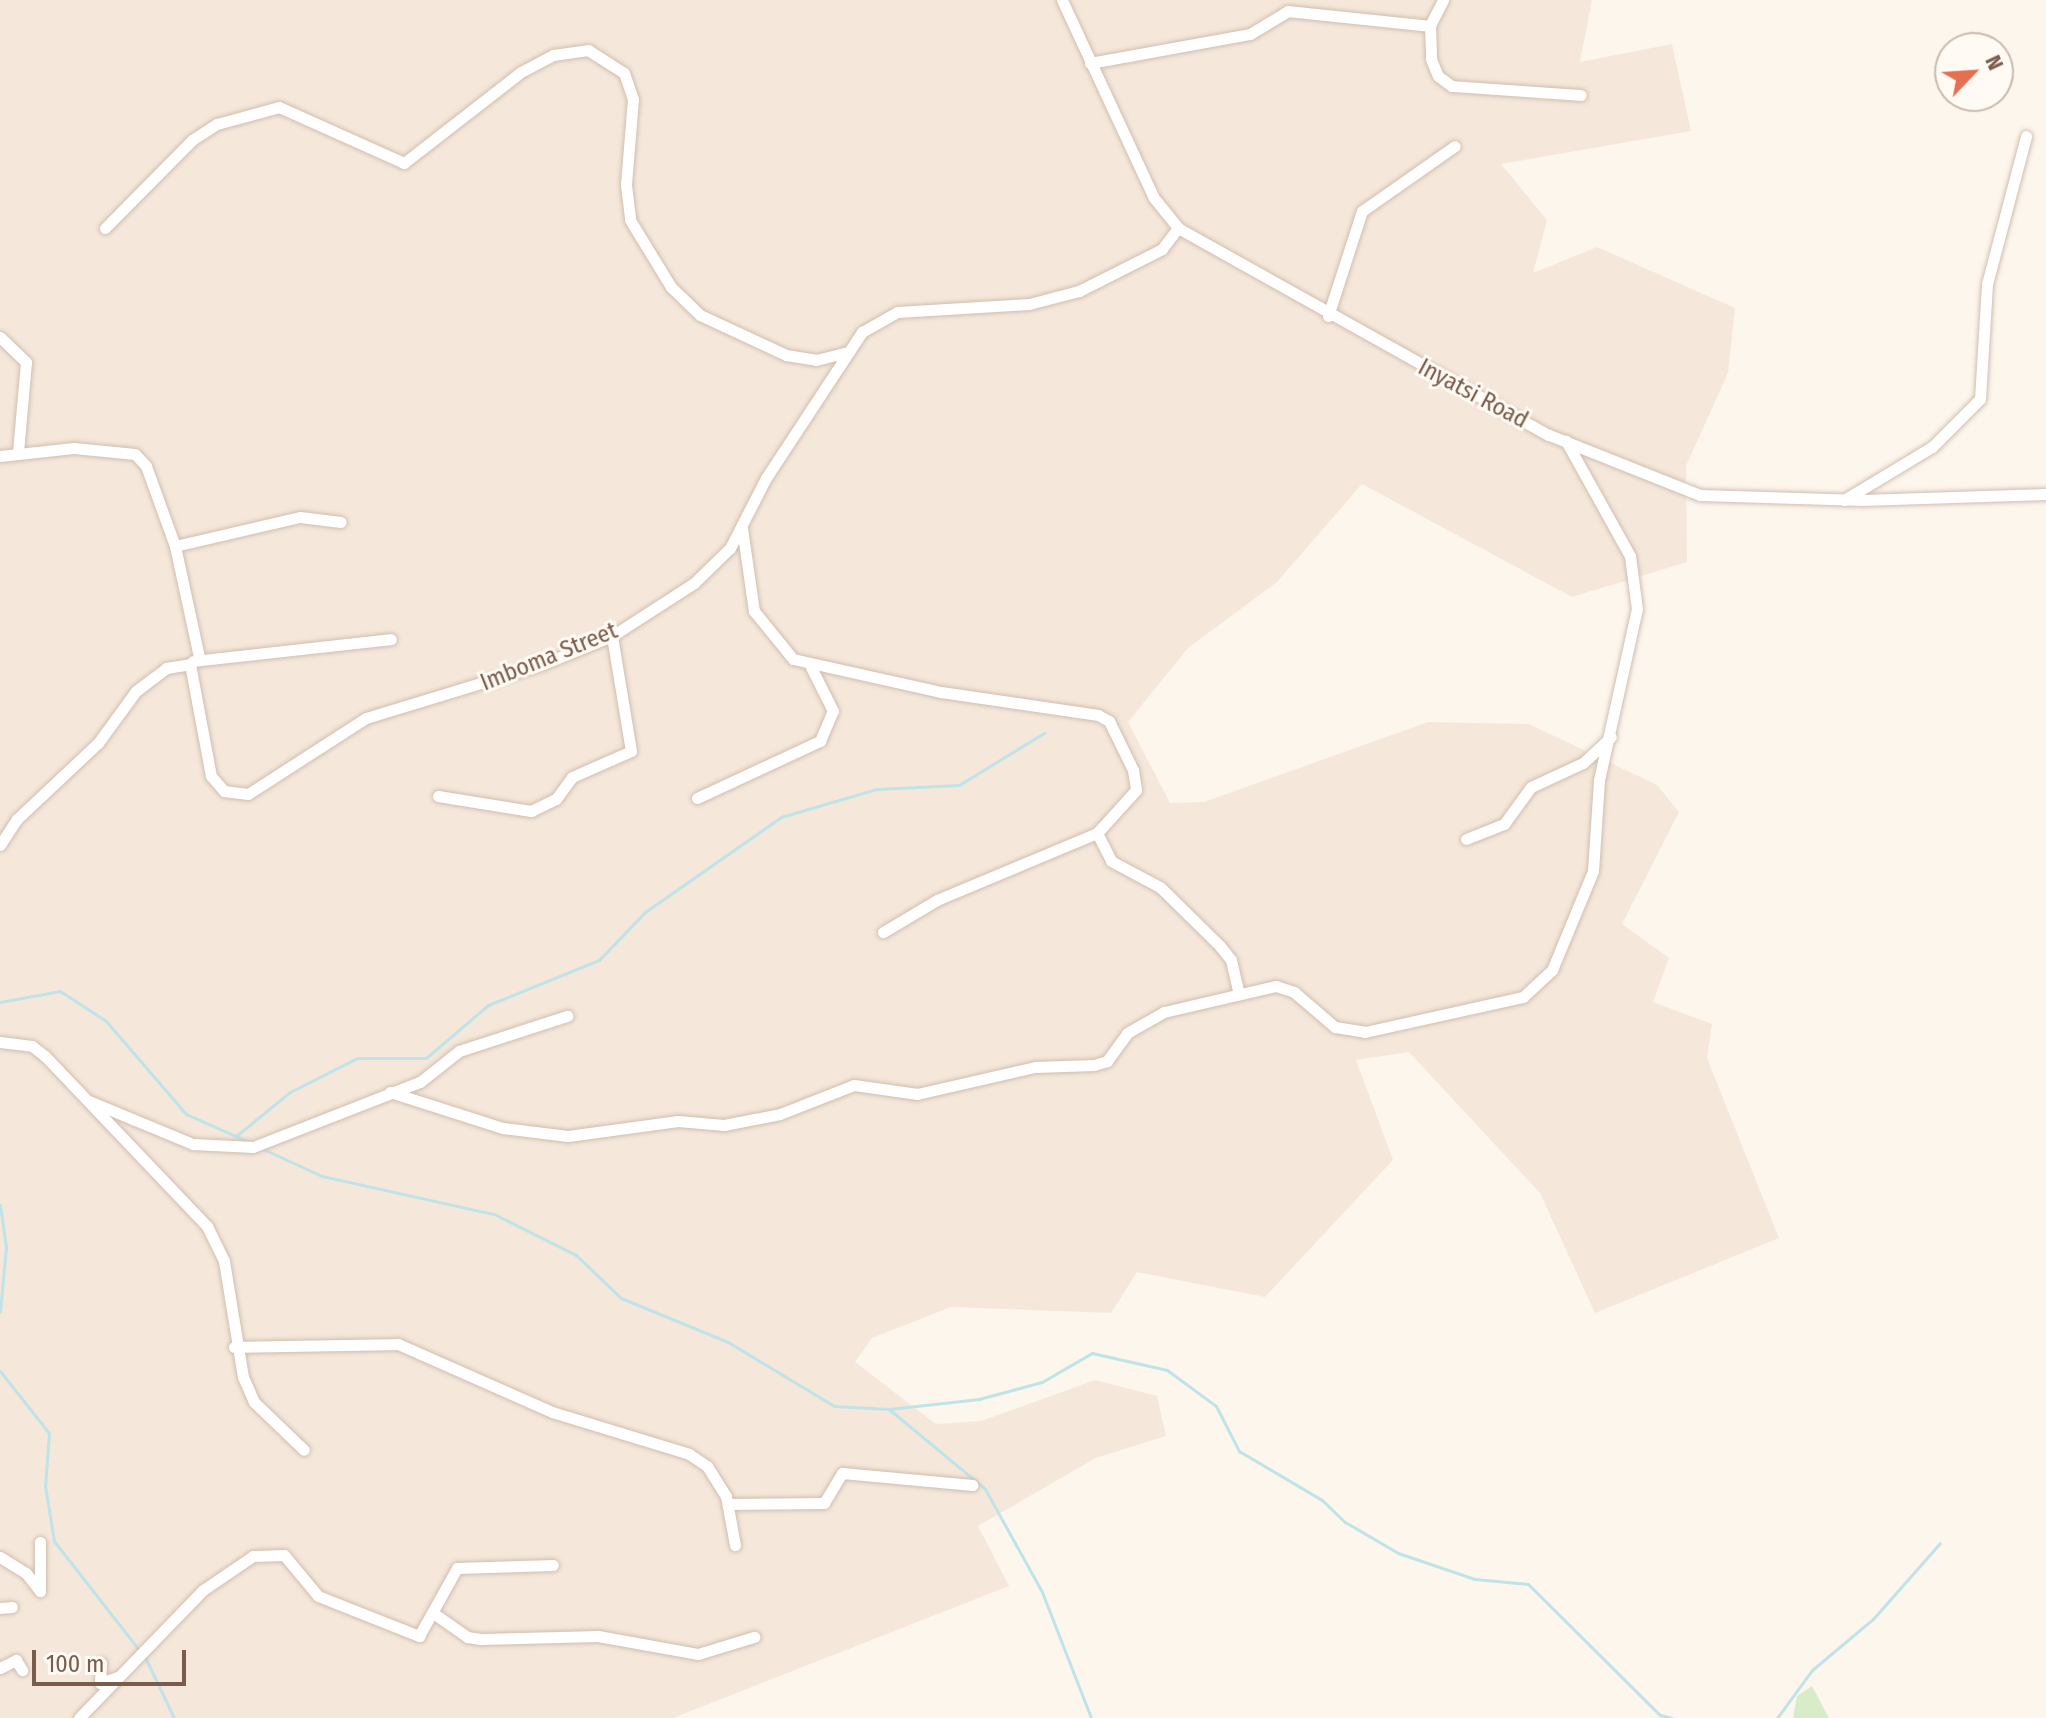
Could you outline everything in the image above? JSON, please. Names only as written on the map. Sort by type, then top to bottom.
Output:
[{"type":"street","name":"Inyatsi Road","points":[[1062,0],[1154,198],[1178,228],[1328,316],[1566,441],[1700,495],[1844,500],[2046,494]]},
{"type":"street","points":[[1443,0],[1430,26],[1431,59],[1438,76],[1452,86],[1581,95]]},
{"type":"street","points":[[1090,63],[1250,34],[1288,11],[1430,26]]},
{"type":"street","points":[[105,228],[192,140],[217,124],[279,107],[404,163],[521,72],[553,55],[588,50],[624,73],[633,99],[626,185],[630,220],[671,287],[700,315],[786,355],[816,360],[849,352]]},
{"type":"street","points":[[1844,500],[1932,447],[1980,399],[1987,284],[2026,136]]},
{"type":"street","points":[[1328,316],[1362,211],[1455,146]]},
{"type":"street","name":"Imboma Street","points":[[18,452],[102,448],[135,454],[146,466],[175,546],[211,776],[224,791],[248,794],[366,718],[543,664],[612,636],[715,566],[742,527],[766,478],[862,332],[897,312],[1029,304],[1079,291],[1162,249],[1178,228]]},
{"type":"street","points":[[0,337],[26,362],[18,452],[0,456]]},
{"type":"street","points":[[390,1092],[440,1102],[503,1128],[568,1136],[678,1121],[724,1125],[780,1114],[854,1085],[917,1094],[1014,1071],[1094,1065],[1107,1061],[1127,1033],[1164,1012],[1276,986],[1294,992],[1335,1027],[1365,1032],[1492,1005],[1538,987],[1552,970],[1593,871],[1599,780],[1614,734],[1637,609],[1636,580],[1566,441]]},
{"type":"street","points":[[175,546],[300,517],[341,522]]},
{"type":"street","points":[[742,527],[747,587],[761,626],[793,659],[811,667],[1109,721],[1136,790],[1097,833],[937,900],[883,932]]},
{"type":"street","points":[[438,796],[531,811],[556,799],[572,777],[631,751],[612,636]]},
{"type":"street","points":[[0,845],[17,819],[98,743],[136,691],[166,668],[194,661],[391,639]]},
{"type":"street","points":[[697,798],[820,741],[833,711],[811,667]]},
{"type":"street","points":[[1466,839],[1504,824],[1531,787],[1583,763],[1614,734]]},
{"type":"street","points":[[1097,833],[1111,861],[1160,887],[1220,946],[1231,960],[1239,994]]},
{"type":"street","points":[[89,1101],[193,1144],[253,1147],[420,1082],[459,1051],[567,1016]]},
{"type":"street","points":[[0,1042],[32,1046],[185,1197],[216,1240],[234,1347],[254,1402],[304,1450]]},
{"type":"street","points":[[234,1347],[398,1344],[426,1351],[552,1412],[689,1454],[718,1479],[728,1504],[735,1545]]},
{"type":"street","points":[[728,1504],[824,1503],[842,1473],[972,1485]]},
{"type":"street","points":[[0,1557],[26,1573],[40,1591],[40,1542]]},
{"type":"street","points":[[79,1718],[138,1664],[203,1590],[234,1565],[269,1552],[284,1555],[331,1603],[419,1636],[436,1615],[439,1592],[457,1568],[553,1565]]},
{"type":"street","points":[[436,1615],[481,1639],[598,1636],[698,1654],[754,1637]]},
{"type":"street","points":[[0,1668],[16,1660],[22,1670]]},
{"type":"street","points":[[101,1663],[100,1683],[127,1673]]},
{"type":"shaded area","points":[[0,0],[1592,0],[1580,62],[1672,44],[1691,131],[1501,164],[1547,220],[1533,273],[1597,247],[1735,308],[1728,373],[1686,466],[1687,562],[1572,597],[1362,484],[1277,582],[1188,648],[1128,722],[1170,803],[1204,802],[1428,722],[1529,724],[1657,785],[1679,812],[1622,924],[1669,958],[1653,1002],[1712,1024],[1707,1058],[1779,1238],[1595,1313],[1540,1193],[1409,1052],[1356,1060],[1393,1160],[1265,1297],[1137,1272],[1111,1313],[951,1307],[872,1338],[855,1362],[936,1424],[981,1421],[1095,1380],[1157,1396],[1166,1436],[1096,1458],[978,1526],[1009,1586],[673,1718],[0,1718]]},
{"type":"green space","points":[[1812,1686],[1829,1718],[1793,1718],[1797,1696]]},
{"type":"waterway","points":[[236,1136],[290,1092],[357,1058],[426,1058],[488,1005],[599,960],[645,912],[781,817],[877,789],[959,785],[1044,733]]},
{"type":"waterway","points":[[0,1002],[60,991],[106,1021],[186,1114],[247,1141]]},
{"type":"waterway","points":[[261,1148],[322,1176],[494,1214],[576,1255],[621,1298],[728,1342],[834,1406],[889,1409],[979,1399],[1042,1382],[1092,1353],[1167,1370],[1216,1406],[1239,1451],[1322,1500],[1345,1522],[1398,1553],[1475,1579],[1528,1584],[1660,1715],[1672,1718]]},
{"type":"waterway","points":[[0,1205],[6,1247],[0,1312]]},
{"type":"waterway","points":[[0,1371],[49,1433],[45,1486],[54,1541],[140,1651]]},
{"type":"waterway","points":[[890,1410],[985,1489],[1042,1592],[1091,1718]]},
{"type":"waterway","points":[[1777,1718],[1812,1670],[1873,1619],[1940,1543]]},
{"type":"waterway","points":[[145,1657],[174,1718]]}]
